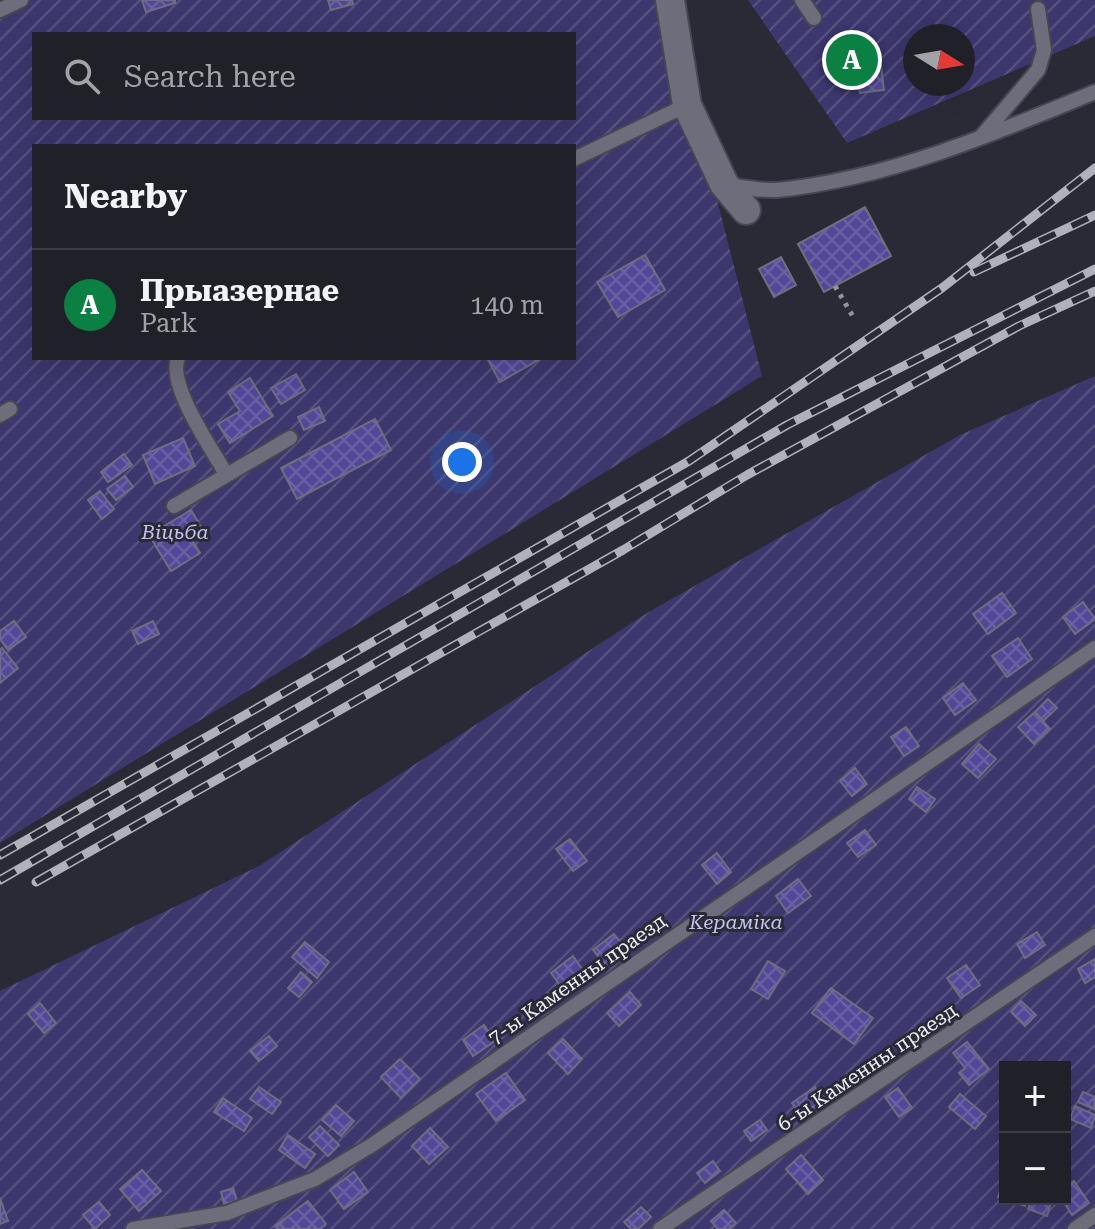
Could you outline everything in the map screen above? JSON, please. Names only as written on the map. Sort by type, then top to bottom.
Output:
[{"type":"street","points":[[670,0],[687,105],[724,184],[746,210]]},
{"type":"lane","points":[[0,10],[21,0]]},
{"type":"lane","points":[[802,0],[814,18]]},
{"type":"lane","points":[[981,137],[1038,70],[1044,50],[1038,9]]},
{"type":"lane","points":[[724,184],[774,190],[876,172],[981,137],[1095,92]]},
{"type":"lane","points":[[576,158],[687,105]]},
{"type":"lane","points":[[177,360],[174,367],[180,391],[226,474]]},
{"type":"lane","points":[[174,506],[290,438]]},
{"type":"lane","name":"7-ы Каменны праезд","points":[[133,1229],[227,1213],[315,1179],[360,1152],[1095,648]]},
{"type":"lane","name":"6-ы Каменны праезд","points":[[660,1229],[1095,936]]},
{"type":"lane","points":[[1075,1229],[1095,1215]]},
{"type":"path","points":[[835,286],[855,320]]},
{"type":"green space","name":"Віцьба","points":[[0,0],[666,0],[762,376],[0,843]]},
{"type":"green space","points":[[748,0],[1095,0],[1095,36],[975,88],[975,24],[903,24],[903,96],[956,96],[847,143]]},
{"type":"green space","name":"Кераміка","points":[[1095,376],[1095,1229],[0,1229],[0,991],[259,866],[647,613],[960,435]]},
{"type":"building","points":[[142,0],[175,0],[175,3],[146,12]]},
{"type":"building","points":[[328,0],[352,0],[353,4],[331,10]]},
{"type":"building","points":[[881,66],[884,90],[860,93],[857,69]]},
{"type":"building","points":[[865,207],[891,256],[824,292],[798,244]]},
{"type":"building","points":[[645,255],[665,290],[618,317],[597,282]]},
{"type":"building","points":[[781,257],[796,285],[774,297],[759,269]]},
{"type":"building","points":[[488,360],[538,360],[500,382]]},
{"type":"building","points":[[296,374],[305,390],[281,404],[271,388]]},
{"type":"building","points":[[250,378],[273,416],[230,443],[218,424],[240,411],[228,392]]},
{"type":"building","points":[[319,407],[325,421],[304,430],[298,417]]},
{"type":"building","points":[[375,419],[391,450],[297,499],[281,468]]},
{"type":"building","points":[[183,438],[195,466],[155,484],[143,455]]},
{"type":"building","points":[[124,454],[132,465],[108,482],[101,472]]},
{"type":"building","points":[[125,476],[133,487],[116,500],[107,489]]},
{"type":"building","points":[[100,491],[114,509],[102,519],[88,500]]},
{"type":"building","points":[[191,510],[201,527],[189,535],[200,553],[171,571],[149,535]]},
{"type":"building","points":[[1002,593],[1016,613],[988,634],[973,614]]},
{"type":"building","points":[[1083,602],[1095,619],[1075,634],[1063,617]]},
{"type":"building","points":[[14,621],[26,637],[8,650],[0,639],[0,631]]},
{"type":"building","points":[[153,621],[159,634],[138,644],[132,631]]},
{"type":"building","points":[[1018,638],[1032,659],[1007,677],[992,656]]},
{"type":"building","points":[[2,648],[18,668],[0,683],[0,650]]},
{"type":"building","points":[[963,683],[976,700],[955,715],[943,698]]},
{"type":"building","points":[[1048,699],[1057,708],[1043,721],[1035,712]]},
{"type":"building","points":[[1035,712],[1050,729],[1034,744],[1018,727]]},
{"type":"building","points":[[906,727],[919,746],[904,756],[891,737]]},
{"type":"building","points":[[979,744],[996,759],[978,778],[962,764]]},
{"type":"building","points":[[855,768],[867,784],[852,796],[840,781]]},
{"type":"building","points":[[917,787],[935,799],[926,812],[909,799]]},
{"type":"building","points":[[865,830],[876,845],[858,857],[847,843]]},
{"type":"building","points":[[570,839],[587,861],[573,871],[556,849]]},
{"type":"building","points":[[717,853],[731,872],[717,884],[702,865]]},
{"type":"building","points":[[798,879],[811,896],[788,913],[776,896]]},
{"type":"building","points":[[1037,932],[1045,945],[1025,958],[1017,944]]},
{"type":"building","points":[[614,934],[626,949],[606,966],[593,950]]},
{"type":"building","points":[[305,942],[329,962],[317,978],[292,957]]},
{"type":"building","points":[[573,956],[588,977],[566,993],[551,973]]},
{"type":"building","points":[[1095,959],[1095,977],[1085,983],[1078,969]]},
{"type":"building","points":[[768,961],[785,971],[768,999],[751,989]]},
{"type":"building","points":[[966,965],[980,985],[961,998],[947,978]]},
{"type":"building","points":[[301,972],[312,982],[299,997],[288,988]]},
{"type":"building","points":[[831,988],[873,1018],[854,1044],[812,1013]]},
{"type":"building","points":[[630,992],[641,1005],[619,1026],[607,1013]]},
{"type":"building","points":[[1021,1001],[1036,1015],[1025,1026],[1011,1012]]},
{"type":"building","points":[[40,1003],[56,1023],[44,1033],[28,1014]]},
{"type":"building","points":[[484,1025],[495,1041],[473,1056],[463,1040]]},
{"type":"building","points":[[269,1036],[277,1046],[259,1061],[250,1051]]},
{"type":"building","points":[[563,1039],[582,1059],[568,1074],[548,1053]]},
{"type":"building","points":[[967,1042],[989,1069],[969,1085],[959,1073],[965,1068],[953,1053]]},
{"type":"building","points":[[400,1059],[420,1079],[401,1098],[381,1077]]},
{"type":"building","points":[[506,1073],[525,1100],[496,1121],[476,1094]]},
{"type":"building","points":[[259,1087],[281,1102],[272,1114],[250,1099]]},
{"type":"building","points":[[815,1087],[824,1101],[802,1117],[792,1103]]},
{"type":"building","points":[[898,1088],[912,1108],[899,1117],[885,1097]]},
{"type":"building","points":[[1083,1092],[1095,1097],[1094,1109],[1078,1102]]},
{"type":"building","points":[[960,1094],[986,1116],[975,1129],[949,1107]]},
{"type":"building","points":[[223,1098],[252,1118],[244,1131],[214,1112]]},
{"type":"building","points":[[336,1105],[354,1121],[341,1136],[322,1120]]},
{"type":"building","points":[[1075,1106],[1095,1115],[1091,1128],[1071,1119]]},
{"type":"building","points":[[760,1120],[767,1130],[751,1141],[744,1131]]},
{"type":"building","points":[[320,1126],[339,1145],[328,1156],[309,1137]]},
{"type":"building","points":[[430,1128],[448,1147],[429,1164],[412,1146]]},
{"type":"building","points":[[288,1135],[315,1154],[305,1168],[279,1150]]},
{"type":"building","points":[[801,1155],[823,1180],[808,1194],[786,1169]]},
{"type":"building","points":[[713,1161],[720,1171],[705,1183],[697,1173]]},
{"type":"building","points":[[142,1170],[161,1191],[139,1211],[120,1189]]},
{"type":"building","points":[[354,1172],[368,1192],[344,1209],[330,1190]]},
{"type":"building","points":[[1074,1181],[1089,1203],[1072,1215],[1066,1205],[1071,1205],[1071,1183]]},
{"type":"building","points":[[233,1188],[237,1201],[224,1204],[221,1192]]},
{"type":"building","points":[[0,1198],[8,1221],[0,1224]]},
{"type":"building","points":[[308,1201],[326,1224],[320,1229],[278,1229],[275,1226]]},
{"type":"building","points":[[99,1202],[110,1215],[95,1229],[83,1215]]},
{"type":"building","points":[[1030,1205],[1050,1205],[1047,1216],[1028,1209]]},
{"type":"building","points":[[641,1207],[651,1217],[638,1229],[631,1229],[624,1222]]},
{"type":"building","points":[[724,1210],[736,1223],[729,1229],[718,1229],[711,1221]]},
{"type":"railway","points":[[0,855],[689,461],[942,288],[1095,168]]},
{"type":"railway","points":[[974,272],[1095,215]]},
{"type":"railway","points":[[0,880],[787,425],[1095,269]]},
{"type":"railway","points":[[36,882],[623,550],[747,475],[1019,326],[1095,291]]},
{"type":"place","name":"Прыазернае","points":[[852,60]]}]
